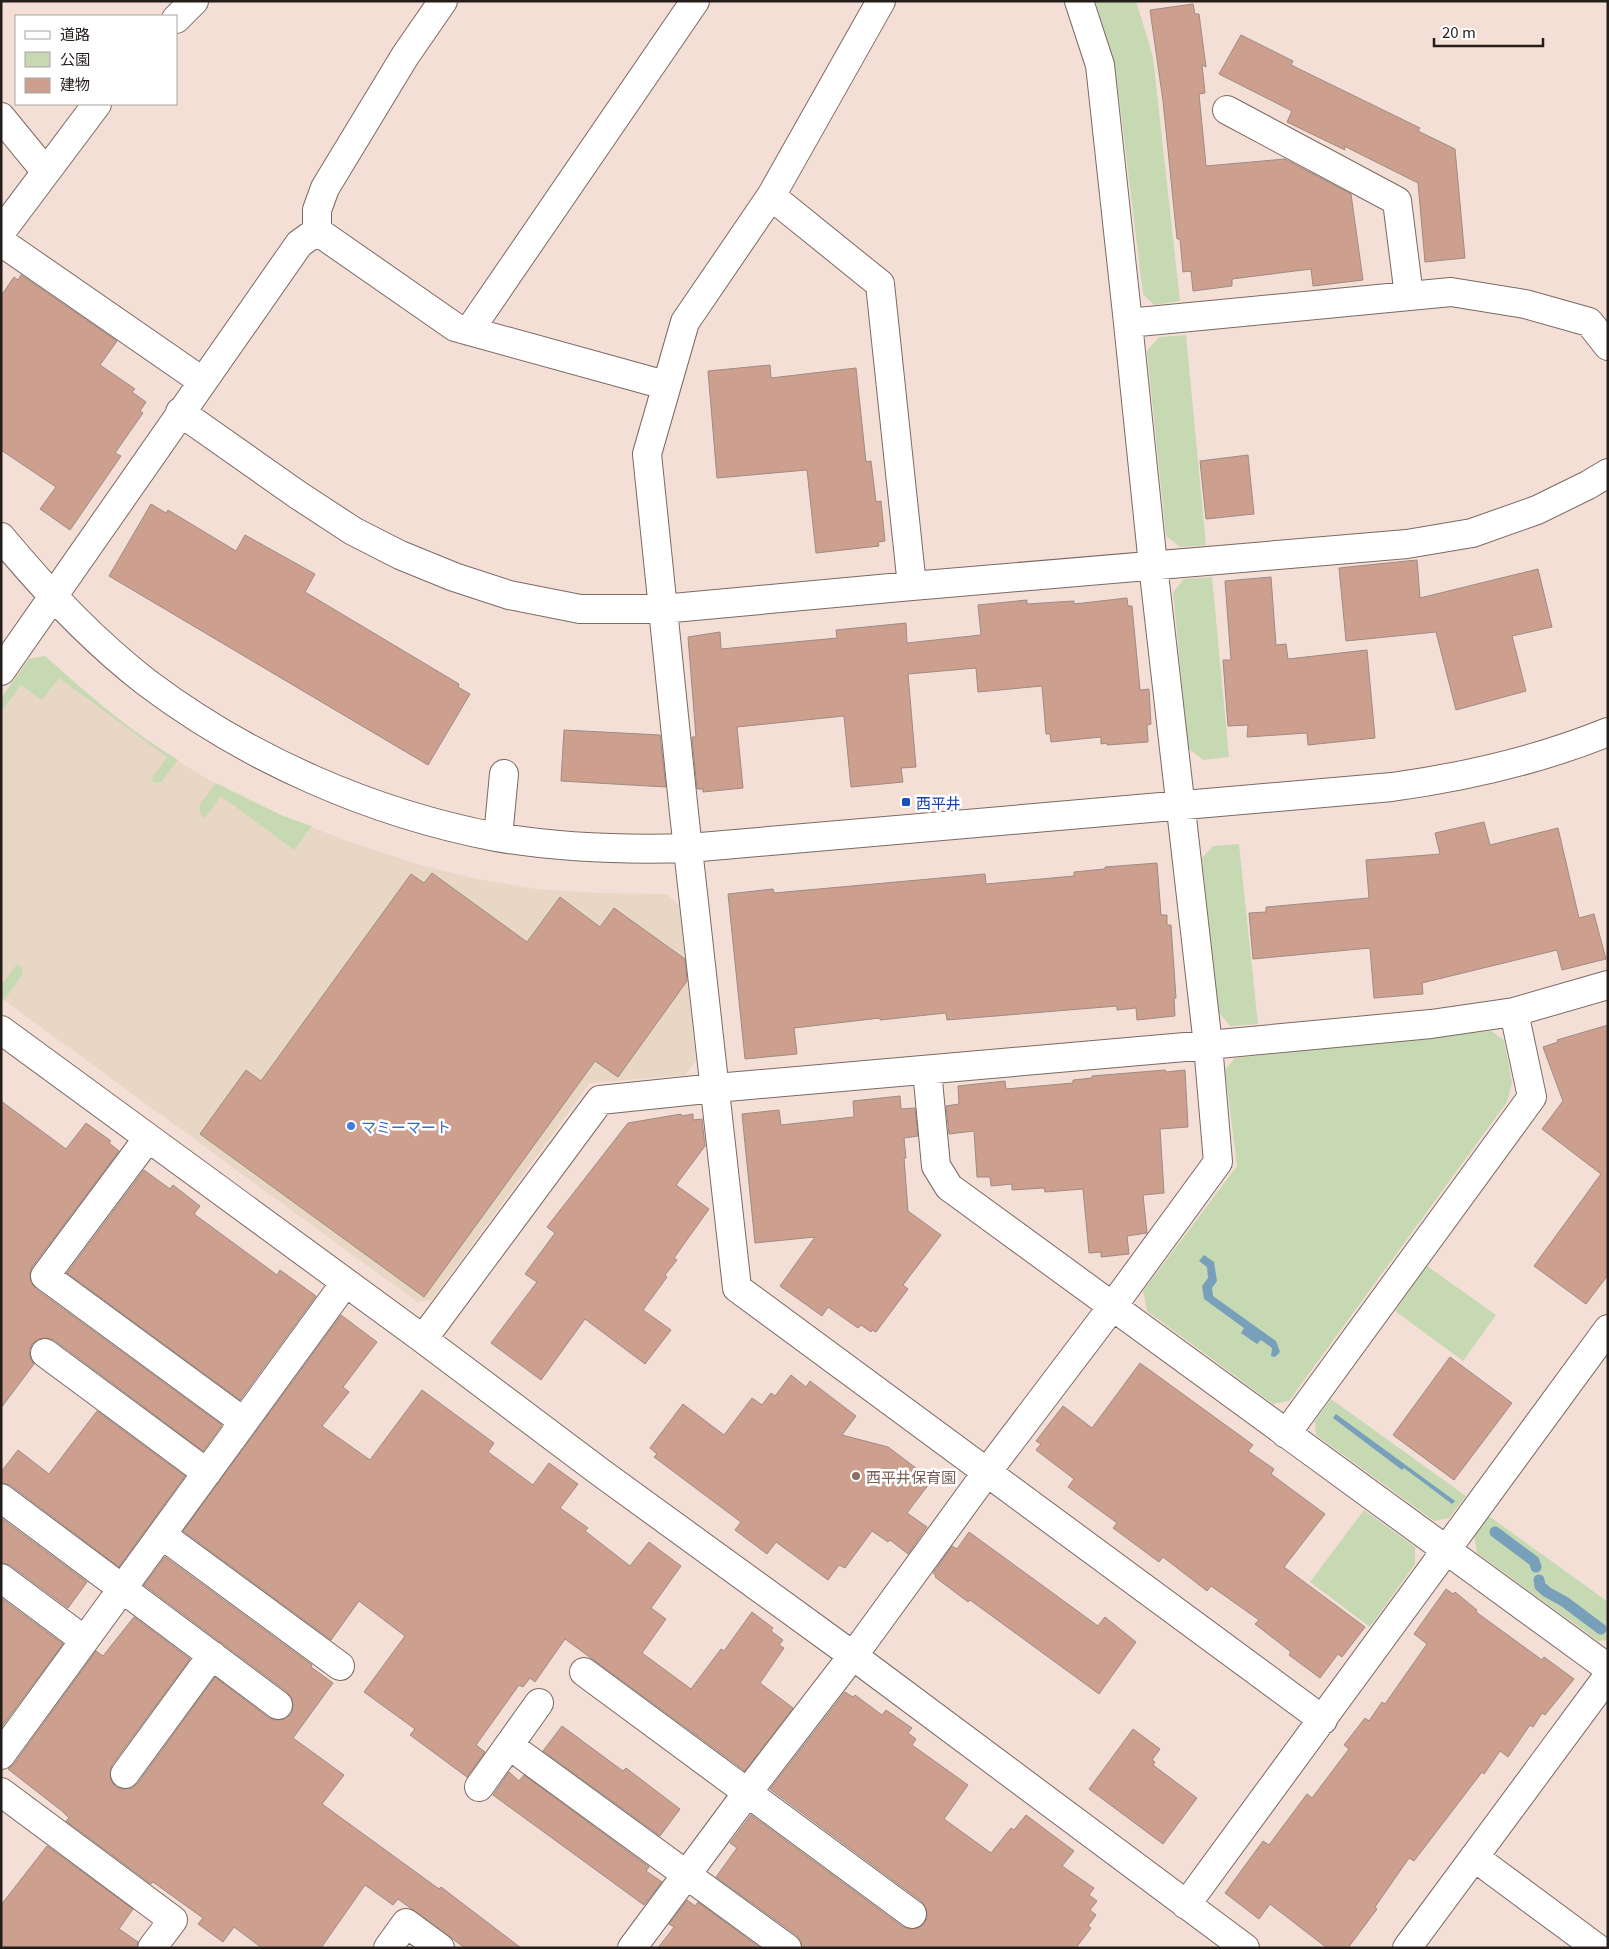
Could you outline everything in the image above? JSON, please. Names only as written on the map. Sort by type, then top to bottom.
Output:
[{"type":"street","points":[[178,17],[194,1]]},
{"type":"street","points":[[317,232],[317,210],[325,188],[405,56],[443,1]]},
{"type":"street","points":[[469,331],[695,1]]},
{"type":"street","points":[[881,1],[771,196],[684,322],[647,454],[662,609],[737,1288],[1323,1720]]},
{"type":"street","points":[[632,1948],[1112,1307],[1218,1162],[1208,1045],[1179,804],[1100,65],[1079,1]]},
{"type":"street","points":[[1,232],[96,105]]},
{"type":"street","points":[[1227,110],[1397,201],[1409,296]]},
{"type":"street","points":[[1,117],[46,172]]},
{"type":"street","points":[[771,196],[880,284],[912,586]]},
{"type":"street","points":[[317,232],[455,327],[666,385]]},
{"type":"street","points":[[1,671],[298,244],[317,232]]},
{"type":"street","points":[[1,242],[202,381]]},
{"type":"street","points":[[1128,323],[1451,292],[1526,304],[1589,322],[1608,346]]},
{"type":"street","points":[[180,412],[298,495],[353,531],[400,556],[454,577],[509,595],[580,609],[662,609],[1407,544],[1472,533],[1537,510],[1608,473]]},
{"type":"street","points":[[1,538],[81,626],[146,682],[224,734],[286,766],[364,800],[444,825],[498,837],[574,846],[630,850],[689,848],[1392,787],[1430,782],[1530,758],[1578,744],[1608,732]]},
{"type":"street","points":[[498,837],[504,774]]},
{"type":"street","points":[[424,1339],[600,1100],[1431,1024],[1514,1012],[1608,985]]},
{"type":"street","points":[[1286,1434],[1532,1097],[1514,1012]]},
{"type":"street","points":[[1,1030],[424,1339],[600,1472],[852,1654],[1244,1948]]},
{"type":"street","points":[[927,1070],[936,1166],[949,1186],[1608,1668]]},
{"type":"street","points":[[148,1138],[45,1276],[244,1422]]},
{"type":"street","points":[[2,1754],[345,1283]]},
{"type":"street","points":[[1186,1905],[1608,1329]]},
{"type":"street","points":[[45,1354],[207,1473]]},
{"type":"street","points":[[1,1498],[278,1705]]},
{"type":"street","points":[[162,1535],[340,1666]]},
{"type":"street","points":[[1,1578],[84,1640]]},
{"type":"street","points":[[125,1774],[212,1655]]},
{"type":"street","points":[[584,1672],[912,1914]]},
{"type":"street","points":[[1407,1948],[1608,1676]]},
{"type":"street","points":[[479,1787],[539,1703]]},
{"type":"street","points":[[510,1746],[787,1948]]},
{"type":"street","points":[[1,1792],[173,1920],[152,1948]]},
{"type":"street","points":[[1474,1858],[1597,1948]]},
{"type":"street","points":[[388,1948],[406,1923],[440,1948]]},
{"type":"shaded area","points":[[45,656],[107,710],[138,734],[191,769],[218,785],[283,816],[350,842],[420,865],[477,879],[536,889],[599,893],[667,894],[679,905],[696,1061],[685,1075],[590,1083],[432,1300],[417,1302],[1,998],[1,698],[29,659]]},
{"type":"green space","points":[[1095,1],[1136,1],[1153,57],[1180,301],[1154,305],[1143,294],[1115,65]]},
{"type":"green space","points":[[1186,335],[1206,545],[1180,547],[1166,536],[1147,351],[1159,337]]},
{"type":"green space","points":[[1212,577],[1229,757],[1203,760],[1188,748],[1173,592],[1184,579]]},
{"type":"green space","points":[[45,656],[109,711],[178,760],[162,781],[156,783],[151,780],[167,757],[59,678],[42,700],[21,685],[1,712],[1,698],[29,659]]},
{"type":"green space","points":[[216,783],[283,816],[312,826],[294,850],[221,796],[205,818],[201,815],[199,806]]},
{"type":"green space","points":[[1239,844],[1258,1024],[1230,1026],[1218,1011],[1202,858],[1213,846]]},
{"type":"green space","points":[[17,964],[22,967],[22,975],[4,1000],[1,998],[1,986]]},
{"type":"green space","points":[[1491,1031],[1504,1040],[1512,1083],[1507,1102],[1289,1401],[1273,1404],[1147,1311],[1143,1291],[1237,1166],[1225,1070],[1235,1058]]},
{"type":"green space","points":[[1427,1266],[1496,1315],[1463,1361],[1395,1311]]},
{"type":"green space","points":[[1331,1399],[1466,1496],[1449,1518],[1434,1521],[1316,1435],[1315,1421]]},
{"type":"green space","points":[[1364,1510],[1415,1547],[1415,1564],[1370,1627],[1310,1582]]},
{"type":"green space","points":[[1489,1516],[1608,1602],[1608,1640],[1598,1641],[1477,1553],[1474,1536]]},
{"type":"water","points":[[1204,1255],[1214,1262],[1217,1281],[1212,1288],[1213,1296],[1276,1341],[1280,1352],[1275,1357],[1271,1356],[1272,1348],[1261,1340],[1257,1344],[1241,1333],[1244,1328],[1204,1299],[1202,1286],[1208,1278],[1207,1267],[1199,1261]]},
{"type":"water","points":[[1336,1414],[1455,1501],[1452,1504],[1404,1468],[1402,1470],[1333,1418]]},
{"type":"building","points":[[1193,4],[1195,14],[1199,14],[1206,67],[1202,65],[1205,93],[1199,94],[1206,166],[1285,159],[1351,194],[1363,280],[1313,286],[1311,269],[1232,279],[1232,286],[1193,291],[1191,271],[1183,272],[1180,239],[1177,239],[1163,101],[1150,10]]},
{"type":"building","points":[[1241,35],[1293,61],[1291,65],[1420,128],[1418,131],[1455,149],[1465,258],[1425,262],[1418,183],[1344,146],[1345,150],[1287,122],[1292,111],[1219,74]]},
{"type":"building","points":[[21,275],[117,341],[100,365],[135,389],[132,392],[146,402],[140,411],[143,413],[115,453],[121,456],[70,530],[40,509],[56,487],[1,450],[1,296],[14,277],[18,280]]},
{"type":"building","points":[[770,365],[771,378],[856,368],[866,462],[871,461],[876,502],[881,501],[885,541],[878,542],[879,546],[816,553],[807,470],[717,478],[708,371]]},
{"type":"building","points":[[1248,455],[1254,514],[1206,519],[1200,461]]},
{"type":"building","points":[[151,504],[166,513],[168,510],[236,551],[245,535],[315,574],[305,592],[459,684],[458,687],[470,694],[428,765],[109,576]]},
{"type":"building","points":[[1417,560],[1420,598],[1538,569],[1552,627],[1512,636],[1526,691],[1456,710],[1436,632],[1346,641],[1339,568]]},
{"type":"building","points":[[1271,577],[1276,645],[1286,644],[1288,659],[1367,650],[1375,738],[1308,745],[1307,733],[1247,737],[1248,725],[1228,726],[1223,660],[1231,660],[1225,581]]},
{"type":"building","points":[[1127,598],[1128,606],[1132,606],[1140,690],[1149,689],[1151,724],[1147,725],[1148,742],[1107,745],[1107,743],[1101,744],[1101,737],[1051,742],[1050,734],[1046,734],[1042,686],[978,692],[976,668],[908,674],[916,767],[901,768],[903,782],[851,787],[844,716],[737,727],[743,788],[703,792],[703,789],[697,789],[692,737],[696,737],[688,637],[720,632],[721,649],[837,638],[836,630],[906,623],[907,643],[981,635],[978,605],[1027,600],[1027,604],[1074,601],[1074,604]]},
{"type":"building","points":[[564,730],[660,735],[666,787],[561,781]]},
{"type":"building","points":[[1484,822],[1490,845],[1558,828],[1579,918],[1594,914],[1606,959],[1562,970],[1557,950],[1422,983],[1423,994],[1374,998],[1370,948],[1253,959],[1249,913],[1266,912],[1266,907],[1369,898],[1366,860],[1440,854],[1435,833]]},
{"type":"building","points":[[1157,863],[1161,915],[1167,915],[1167,925],[1171,925],[1176,998],[1174,998],[1175,1016],[1137,1020],[1136,1008],[1117,1010],[1117,1006],[947,1020],[946,1013],[880,1020],[880,1018],[794,1028],[797,1054],[745,1059],[728,894],[773,889],[774,893],[985,874],[986,884],[1074,876],[1074,872],[1105,869],[1105,867]]},
{"type":"building","points":[[432,873],[527,942],[560,897],[600,927],[614,908],[685,959],[687,981],[618,1077],[595,1061],[424,1297],[200,1134],[246,1070],[261,1081],[411,874],[424,883]]},
{"type":"building","points":[[1608,1025],[1608,1275],[1586,1304],[1534,1266],[1601,1174],[1542,1129],[1563,1101],[1543,1047],[1558,1042],[1557,1040]]},
{"type":"building","points":[[1165,1070],[1166,1072],[1185,1070],[1188,1127],[1160,1129],[1164,1193],[1143,1195],[1147,1233],[1127,1236],[1129,1254],[1101,1257],[1101,1252],[1089,1253],[1083,1189],[1045,1192],[1044,1188],[1012,1190],[1012,1184],[991,1186],[990,1177],[977,1177],[974,1131],[949,1134],[946,1106],[959,1104],[958,1086],[1005,1081],[1006,1089],[1073,1083],[1073,1080],[1092,1078],[1092,1076]]},
{"type":"building","points":[[900,1096],[901,1109],[915,1108],[918,1136],[904,1138],[908,1211],[941,1235],[903,1285],[908,1289],[876,1332],[872,1330],[871,1332],[861,1325],[858,1328],[828,1307],[822,1316],[780,1286],[815,1237],[755,1243],[742,1114],[779,1110],[781,1125],[854,1117],[853,1101]]},
{"type":"building","points":[[1,1101],[66,1149],[86,1123],[111,1141],[109,1143],[119,1151],[32,1267],[30,1274],[31,1282],[36,1289],[222,1425],[203,1451],[54,1340],[47,1338],[39,1339],[32,1344],[29,1352],[34,1364],[1,1408]]},
{"type":"building","points":[[681,1114],[682,1116],[693,1114],[693,1120],[702,1119],[705,1146],[676,1185],[709,1209],[674,1258],[677,1260],[665,1275],[667,1277],[643,1310],[671,1330],[645,1364],[585,1319],[541,1380],[491,1343],[537,1282],[525,1274],[555,1233],[547,1227],[628,1123]]},
{"type":"building","points":[[144,1170],[170,1189],[173,1185],[200,1206],[194,1214],[277,1275],[280,1270],[316,1296],[240,1400],[67,1273]]},
{"type":"building","points":[[341,1315],[377,1342],[343,1387],[349,1392],[322,1426],[370,1460],[422,1390],[494,1443],[488,1452],[533,1485],[549,1463],[578,1484],[560,1508],[588,1528],[585,1531],[630,1566],[649,1542],[681,1566],[651,1608],[666,1619],[642,1653],[691,1689],[721,1649],[724,1651],[752,1612],[773,1628],[771,1631],[783,1640],[779,1645],[784,1648],[760,1683],[793,1708],[745,1771],[565,1639],[535,1682],[530,1678],[523,1687],[519,1685],[476,1745],[485,1752],[467,1777],[410,1735],[415,1729],[364,1692],[405,1636],[359,1601],[331,1640],[183,1531]]},
{"type":"building","points":[[1450,1357],[1512,1403],[1454,1480],[1393,1435]]},
{"type":"building","points":[[1140,1363],[1253,1445],[1248,1451],[1274,1469],[1271,1474],[1325,1514],[1284,1567],[1365,1627],[1342,1657],[1338,1654],[1320,1678],[1289,1655],[1291,1652],[1255,1624],[1259,1620],[1211,1586],[1207,1591],[1163,1557],[1159,1562],[1113,1528],[1117,1523],[1068,1487],[1074,1479],[1036,1450],[1041,1444],[1036,1441],[1063,1406],[1092,1428]]},
{"type":"building","points":[[791,1375],[806,1387],[810,1381],[856,1416],[842,1435],[888,1447],[932,1480],[907,1513],[927,1527],[908,1554],[890,1540],[888,1542],[872,1531],[845,1568],[839,1565],[828,1580],[776,1542],[767,1554],[735,1530],[741,1522],[654,1457],[657,1454],[650,1448],[683,1404],[724,1435],[752,1398],[762,1405],[771,1393],[775,1396]]},
{"type":"building","points":[[97,1411],[185,1476],[119,1567],[10,1485],[1,1483],[1,1472],[18,1450],[49,1474]]},
{"type":"building","points":[[1,1518],[87,1582],[68,1608],[10,1565],[1,1563]]},
{"type":"building","points":[[969,1532],[1098,1626],[1105,1617],[1136,1642],[1099,1694],[970,1600],[968,1602],[935,1577],[933,1573],[952,1546],[957,1549]]},
{"type":"building","points":[[165,1557],[312,1665],[311,1667],[333,1683],[293,1738],[344,1775],[322,1804],[439,1889],[441,1887],[521,1948],[465,1948],[398,1899],[393,1905],[365,1885],[321,1948],[262,1948],[234,1927],[223,1942],[198,1924],[203,1918],[153,1882],[151,1884],[66,1821],[69,1818],[62,1811],[8,1769],[14,1764],[96,1651],[103,1656],[134,1617],[190,1659],[112,1765],[110,1772],[111,1780],[116,1787],[123,1789],[131,1788],[138,1783],[215,1677],[269,1718],[276,1720],[284,1719],[291,1714],[293,1707],[292,1699],[287,1692],[144,1585]]},
{"type":"building","points":[[1446,1589],[1453,1594],[1455,1592],[1477,1610],[1476,1612],[1542,1660],[1544,1657],[1574,1679],[1545,1715],[1542,1713],[1533,1727],[1530,1725],[1508,1757],[1500,1751],[1484,1774],[1482,1772],[1414,1861],[1409,1858],[1375,1907],[1377,1909],[1348,1948],[1327,1948],[1270,1904],[1259,1919],[1225,1893],[1263,1841],[1269,1845],[1307,1794],[1312,1798],[1349,1749],[1344,1745],[1365,1718],[1369,1721],[1382,1702],[1385,1704],[1427,1644],[1414,1634]]},
{"type":"building","points":[[1,1598],[63,1644],[1,1728]]},
{"type":"building","points":[[845,1692],[853,1697],[855,1695],[882,1715],[886,1710],[912,1728],[908,1733],[916,1739],[912,1745],[968,1785],[944,1819],[991,1853],[1011,1828],[1014,1830],[1026,1815],[1074,1851],[1062,1866],[1094,1888],[1089,1895],[1097,1901],[1090,1910],[1096,1915],[1088,1926],[1091,1928],[1076,1948],[802,1948],[801,1941],[796,1935],[716,1877],[737,1848],[730,1843],[751,1815],[903,1927],[910,1929],[918,1928],[925,1923],[927,1916],[926,1908],[921,1901],[770,1789]]},
{"type":"building","points":[[562,1726],[623,1771],[626,1768],[680,1809],[660,1836],[543,1751]]},
{"type":"building","points":[[1133,1729],[1160,1749],[1152,1760],[1155,1762],[1153,1765],[1197,1798],[1163,1844],[1089,1789]]},
{"type":"building","points":[[509,1772],[519,1781],[524,1775],[649,1867],[646,1871],[662,1882],[644,1905],[493,1795]]},
{"type":"building","points":[[47,1846],[133,1909],[119,1929],[138,1942],[137,1948],[1,1948],[1,1905]]},
{"type":"building","points":[[687,1900],[695,1906],[698,1902],[760,1948],[658,1948],[674,1927],[669,1924]]},
{"type":"waterway","points":[[1495,1532],[1534,1561],[1536,1567]]},
{"type":"waterway","points":[[1539,1580],[1540,1586],[1547,1592],[1565,1602],[1601,1629]]},
{"type":"place","name":"西平井","points":[[906,802]]},
{"type":"place","name":"マミーマート","points":[[351,1126]]},
{"type":"place","name":"西平井保育園","points":[[856,1476]]}]
